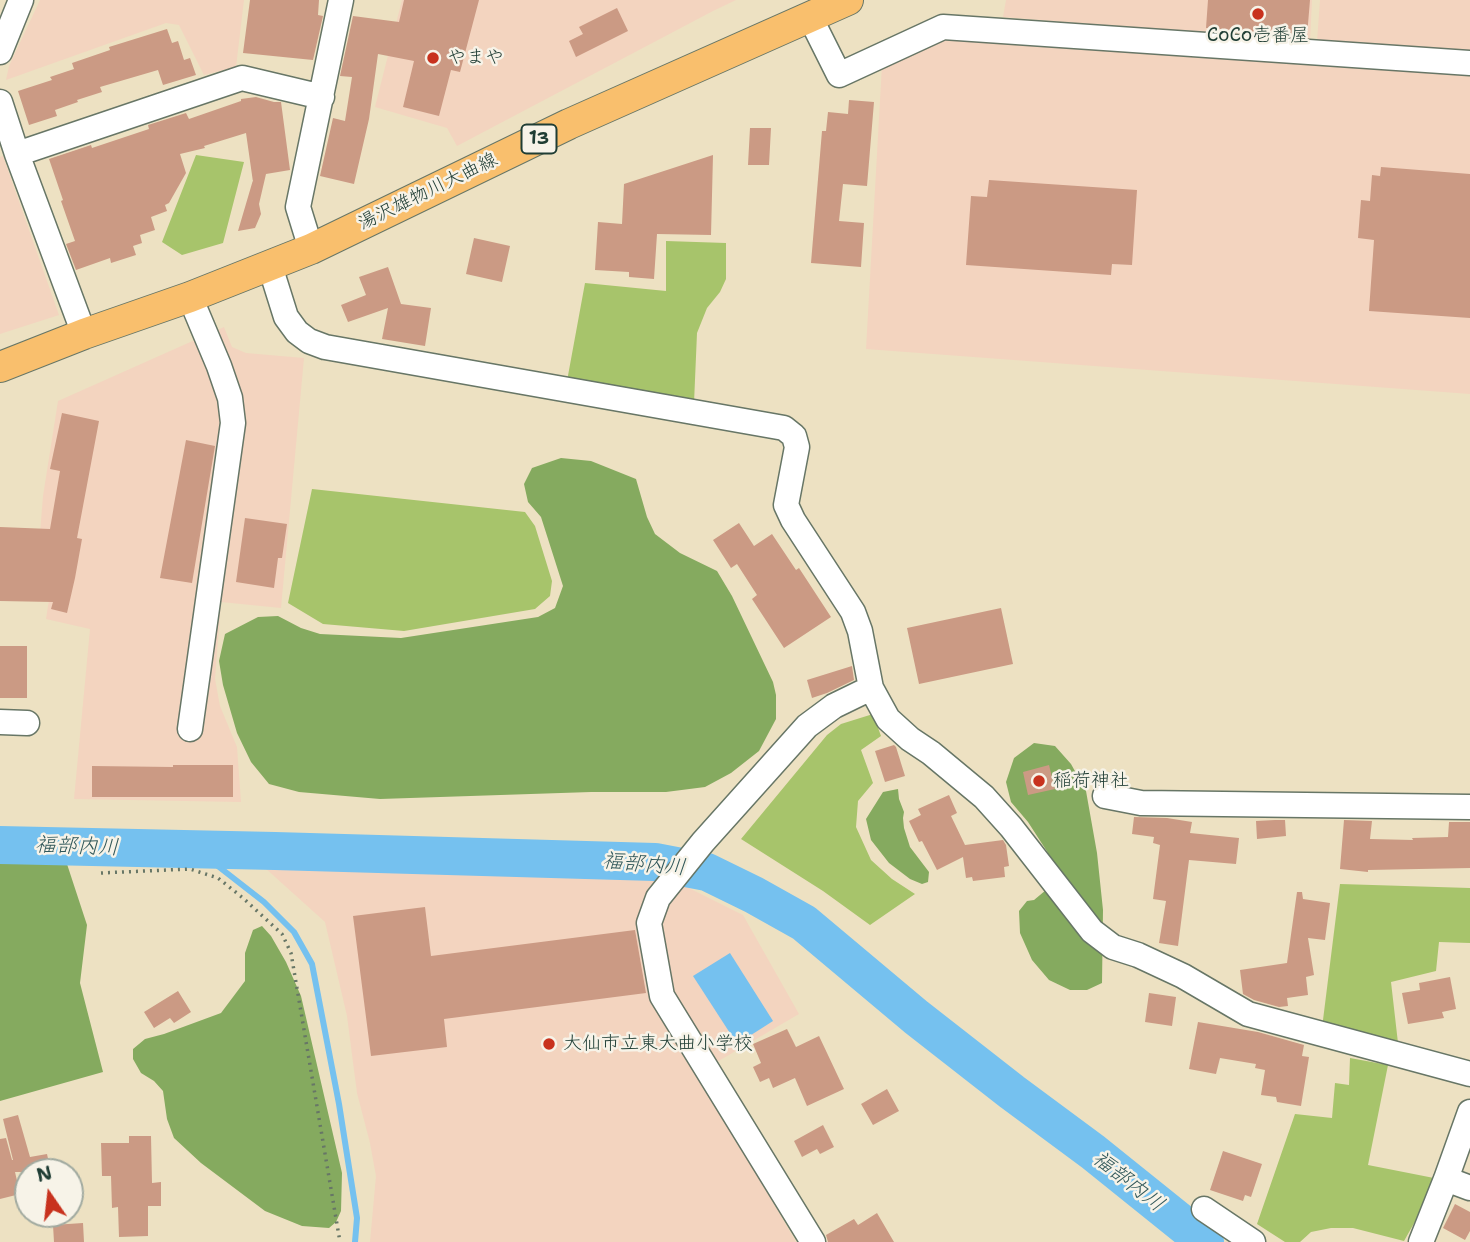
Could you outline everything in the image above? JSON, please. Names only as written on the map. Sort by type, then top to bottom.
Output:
[{"type":"main road","name":"湯沢雄物川大曲線","points":[[0,367],[270,266],[569,124],[848,0]]},
{"type":"street","points":[[0,52],[20,0]]},
{"type":"street","points":[[311,248],[298,207],[341,0]]},
{"type":"street","points":[[810,17],[839,75],[943,27],[1470,63]]},
{"type":"street","points":[[16,154],[242,78],[322,97]]},
{"type":"street","points":[[0,102],[16,154],[84,334]]},
{"type":"street","points":[[270,266],[286,317],[297,332],[309,341],[325,347],[784,428],[794,436],[797,447],[786,505],[853,612],[860,631],[871,688],[888,719],[909,739],[931,752],[984,797],[1011,827],[1092,931],[1113,947],[1138,955],[1183,976],[1248,1014],[1470,1074]]},
{"type":"street","points":[[190,297],[230,398],[233,423],[190,729]]},
{"type":"street","points":[[813,1242],[662,996],[649,923],[658,898],[703,842],[807,726],[834,706],[871,688]]},
{"type":"street","points":[[0,722],[27,723]]},
{"type":"street","points":[[1105,796],[1141,803],[1470,807]]},
{"type":"street","points":[[1421,1242],[1470,1112]]},
{"type":"street","points":[[1446,1179],[1470,1188]]},
{"type":"street","points":[[1205,1209],[1253,1242]]},
{"type":"path","points":[[101,873],[190,869],[218,878],[282,934],[291,953],[340,1242]]},
{"type":"shaded area","points":[[40,0],[244,0],[236,67],[204,75],[179,25],[166,23],[6,80],[9,66]]},
{"type":"shaded area","points":[[402,0],[736,0],[457,146],[447,128],[375,107]]},
{"type":"shaded area","points":[[1006,0],[1312,0],[1310,42],[1003,17]]},
{"type":"shaded area","points":[[1320,0],[1470,0],[1470,54],[1317,42]]},
{"type":"shaded area","points":[[938,35],[1470,73],[1470,394],[866,349],[882,65]]},
{"type":"shaded area","points":[[3,156],[59,315],[0,334],[0,157]]},
{"type":"shaded area","points":[[224,327],[232,347],[246,353],[304,358],[281,608],[221,602],[215,679],[220,706],[237,747],[241,802],[74,799],[90,629],[46,619],[53,574],[37,571],[43,496],[58,401]]},
{"type":"shaded area","name":"大仙市立東大曲小学校","points":[[264,867],[673,880],[743,915],[799,1014],[698,1073],[796,1242],[370,1242],[376,1176],[357,1093],[347,1016],[325,922]]},
{"type":"green space","points":[[196,155],[244,162],[223,243],[182,255],[162,242]]},
{"type":"green space","points":[[666,241],[726,243],[726,279],[720,292],[707,308],[697,333],[694,403],[567,381],[585,283],[666,291]]},
{"type":"green space","points":[[561,458],[591,461],[636,479],[655,534],[680,553],[717,571],[732,596],[773,682],[776,719],[759,751],[731,773],[705,787],[666,792],[380,799],[299,792],[269,784],[251,762],[237,733],[219,661],[225,634],[258,617],[278,616],[320,634],[401,638],[538,617],[555,608],[563,586],[541,517],[528,502],[524,484],[532,468]]},
{"type":"green space","points":[[312,489],[525,512],[535,526],[552,581],[550,596],[535,609],[404,631],[323,624],[288,603]]},
{"type":"green space","points":[[873,714],[881,736],[861,750],[873,783],[858,801],[856,827],[871,860],[892,879],[915,894],[870,925],[823,891],[741,839],[827,735],[841,724]]},
{"type":"green space","points":[[1034,743],[1055,746],[1071,764],[1086,791],[1097,853],[1103,910],[1102,983],[1087,990],[1070,990],[1049,980],[1032,960],[1020,933],[1019,911],[1027,901],[1034,900],[1046,890],[1048,853],[1011,802],[1006,782],[1014,758]]},
{"type":"green space","points":[[898,789],[910,847],[929,872],[928,882],[922,884],[910,879],[889,863],[871,840],[866,819],[883,792]]},
{"type":"green space","points":[[0,859],[66,861],[87,925],[80,983],[103,1072],[0,1101]]},
{"type":"green space","points":[[1340,884],[1470,888],[1470,943],[1439,942],[1436,971],[1391,982],[1398,1043],[1322,1028]]},
{"type":"green space","points":[[262,926],[286,962],[301,996],[342,1173],[341,1211],[336,1222],[329,1228],[302,1226],[265,1211],[201,1163],[174,1138],[167,1119],[163,1091],[141,1073],[133,1059],[133,1049],[145,1039],[221,1013],[245,981],[245,953],[253,930]]},
{"type":"green space","points":[[1350,1058],[1388,1065],[1368,1165],[1439,1179],[1404,1241],[1353,1228],[1331,1228],[1311,1232],[1300,1242],[1285,1242],[1257,1224],[1295,1114],[1332,1118],[1335,1083],[1349,1085]]},
{"type":"water","points":[[730,953],[773,1021],[737,1044],[693,976]]},
{"type":"building","points":[[250,0],[319,0],[318,15],[323,16],[313,60],[243,53]]},
{"type":"building","points":[[404,0],[479,0],[460,72],[451,70],[439,116],[403,107],[414,61],[378,54],[369,119],[354,184],[320,176],[333,118],[345,121],[352,77],[340,76],[353,16],[399,22]]},
{"type":"building","name":"CoCo壱番屋","points":[[1208,0],[1310,0],[1307,36],[1206,28]]},
{"type":"building","points":[[617,8],[628,31],[576,57],[569,41],[583,34],[579,27]]},
{"type":"building","points":[[167,29],[172,43],[178,41],[184,60],[190,58],[196,75],[163,85],[158,70],[100,87],[102,92],[55,110],[57,116],[29,125],[18,91],[52,80],[50,77],[74,69],[72,63],[110,50],[109,47]]},
{"type":"building","points":[[256,97],[281,102],[290,170],[266,174],[259,204],[261,214],[255,228],[238,231],[253,181],[246,133],[180,154],[186,173],[169,203],[165,205],[167,211],[151,217],[155,230],[140,235],[142,243],[133,246],[136,255],[111,263],[110,258],[76,270],[66,244],[75,241],[49,159],[149,129],[148,125],[186,113],[189,119],[241,99]]},
{"type":"building","points":[[849,100],[874,102],[867,186],[843,184],[839,221],[864,223],[861,267],[811,263],[822,131],[826,131],[828,112],[848,114]]},
{"type":"building","points":[[750,128],[771,128],[769,165],[748,165]]},
{"type":"building","points":[[713,155],[711,235],[657,234],[654,279],[629,277],[629,272],[595,270],[598,222],[622,224],[624,184]]},
{"type":"building","points":[[1381,167],[1470,174],[1470,318],[1369,311],[1374,240],[1358,238],[1361,200],[1370,201],[1372,175],[1380,176]]},
{"type":"building","points":[[989,180],[1137,190],[1132,265],[1112,264],[1111,275],[966,265],[971,196],[987,197]]},
{"type":"building","points":[[474,238],[510,246],[502,282],[466,274]]},
{"type":"building","points":[[388,267],[401,304],[431,308],[425,346],[382,339],[388,308],[348,322],[341,305],[366,295],[359,277]]},
{"type":"building","points":[[62,413],[99,421],[77,538],[82,539],[67,613],[51,609],[53,602],[0,601],[0,527],[50,529],[60,471],[50,469]]},
{"type":"building","points":[[186,440],[215,446],[192,583],[160,578]]},
{"type":"building","points":[[245,518],[287,524],[274,588],[236,582]]},
{"type":"building","points":[[739,523],[754,546],[772,534],[796,570],[799,568],[831,617],[784,648],[752,599],[757,595],[737,564],[731,568],[713,540]]},
{"type":"building","points":[[1001,608],[1013,664],[919,684],[907,628]]},
{"type":"building","points":[[0,646],[27,646],[27,698],[0,698]]},
{"type":"building","points":[[852,666],[854,680],[812,698],[807,680]]},
{"type":"building","points":[[894,745],[905,776],[885,782],[875,751]]},
{"type":"building","points":[[233,765],[233,797],[92,797],[92,766]]},
{"type":"building","name":"稲荷神社","points":[[1049,765],[1055,789],[1028,795],[1023,772]]},
{"type":"building","points":[[949,795],[957,813],[951,816],[965,845],[1003,840],[1009,866],[1004,867],[1005,877],[973,881],[972,877],[966,878],[963,857],[937,870],[909,821],[921,815],[918,809]]},
{"type":"building","points":[[1134,817],[1192,822],[1190,833],[1239,838],[1236,864],[1189,860],[1178,946],[1159,943],[1166,901],[1153,899],[1160,845],[1153,843],[1154,837],[1132,834]]},
{"type":"building","points":[[1285,820],[1286,836],[1257,839],[1256,821]]},
{"type":"building","points":[[1344,820],[1372,821],[1370,839],[1413,840],[1412,838],[1448,837],[1449,822],[1470,822],[1470,868],[1368,872],[1340,869]]},
{"type":"building","points":[[1297,892],[1302,892],[1303,899],[1330,903],[1325,940],[1308,938],[1314,975],[1306,977],[1308,995],[1287,998],[1288,1006],[1279,1007],[1243,994],[1240,970],[1287,963]]},
{"type":"building","points":[[425,907],[431,956],[635,930],[646,993],[444,1019],[447,1047],[371,1056],[353,916]]},
{"type":"building","points":[[1450,977],[1456,1009],[1442,1012],[1444,1018],[1408,1024],[1402,993],[1420,990],[1419,983]]},
{"type":"building","points":[[178,991],[191,1012],[174,1023],[170,1018],[154,1028],[144,1012]]},
{"type":"building","points":[[1149,993],[1176,997],[1172,1026],[1145,1022]]},
{"type":"building","points":[[1198,1022],[1258,1032],[1304,1045],[1302,1056],[1309,1057],[1301,1106],[1277,1102],[1276,1097],[1261,1095],[1265,1070],[1255,1068],[1256,1064],[1220,1058],[1216,1074],[1189,1069]]},
{"type":"building","points":[[787,1029],[796,1047],[819,1036],[844,1089],[807,1106],[795,1078],[773,1088],[769,1078],[760,1082],[753,1067],[761,1063],[753,1044]]},
{"type":"building","points":[[887,1089],[899,1111],[873,1125],[861,1104]]},
{"type":"building","points":[[18,1115],[30,1157],[47,1154],[48,1158],[14,1158],[14,1196],[0,1199],[0,1139],[6,1138],[13,1160],[3,1119]]},
{"type":"building","points":[[823,1125],[834,1147],[820,1154],[817,1149],[802,1157],[794,1141]]},
{"type":"building","points":[[129,1136],[151,1136],[152,1183],[161,1182],[161,1206],[148,1206],[148,1236],[119,1237],[118,1207],[112,1208],[111,1176],[102,1176],[101,1143],[129,1143]]},
{"type":"building","points":[[1223,1151],[1262,1164],[1251,1197],[1245,1195],[1243,1201],[1210,1190]]},
{"type":"building","points":[[1455,1204],[1470,1212],[1470,1231],[1465,1240],[1443,1228]]},
{"type":"building","points":[[877,1213],[894,1242],[828,1242],[826,1235],[854,1219],[858,1225]]},
{"type":"building","points":[[53,1228],[83,1228],[84,1242],[54,1242]]},
{"type":"waterway","name":"福部内川","points":[[0,845],[655,862],[707,872],[804,923],[916,1017],[1093,1152],[1205,1242]]},
{"type":"waterway","points":[[196,849],[264,902],[294,932],[312,964],[339,1104],[357,1218],[355,1242]]},
{"type":"place","name":"CoCo壱番屋","points":[[1258,14]]},
{"type":"place","name":"やまや","points":[[433,58]]},
{"type":"place","name":"稲荷神社","points":[[1039,781]]},
{"type":"place","name":"大仙市立東大曲小学校","points":[[549,1044]]}]
